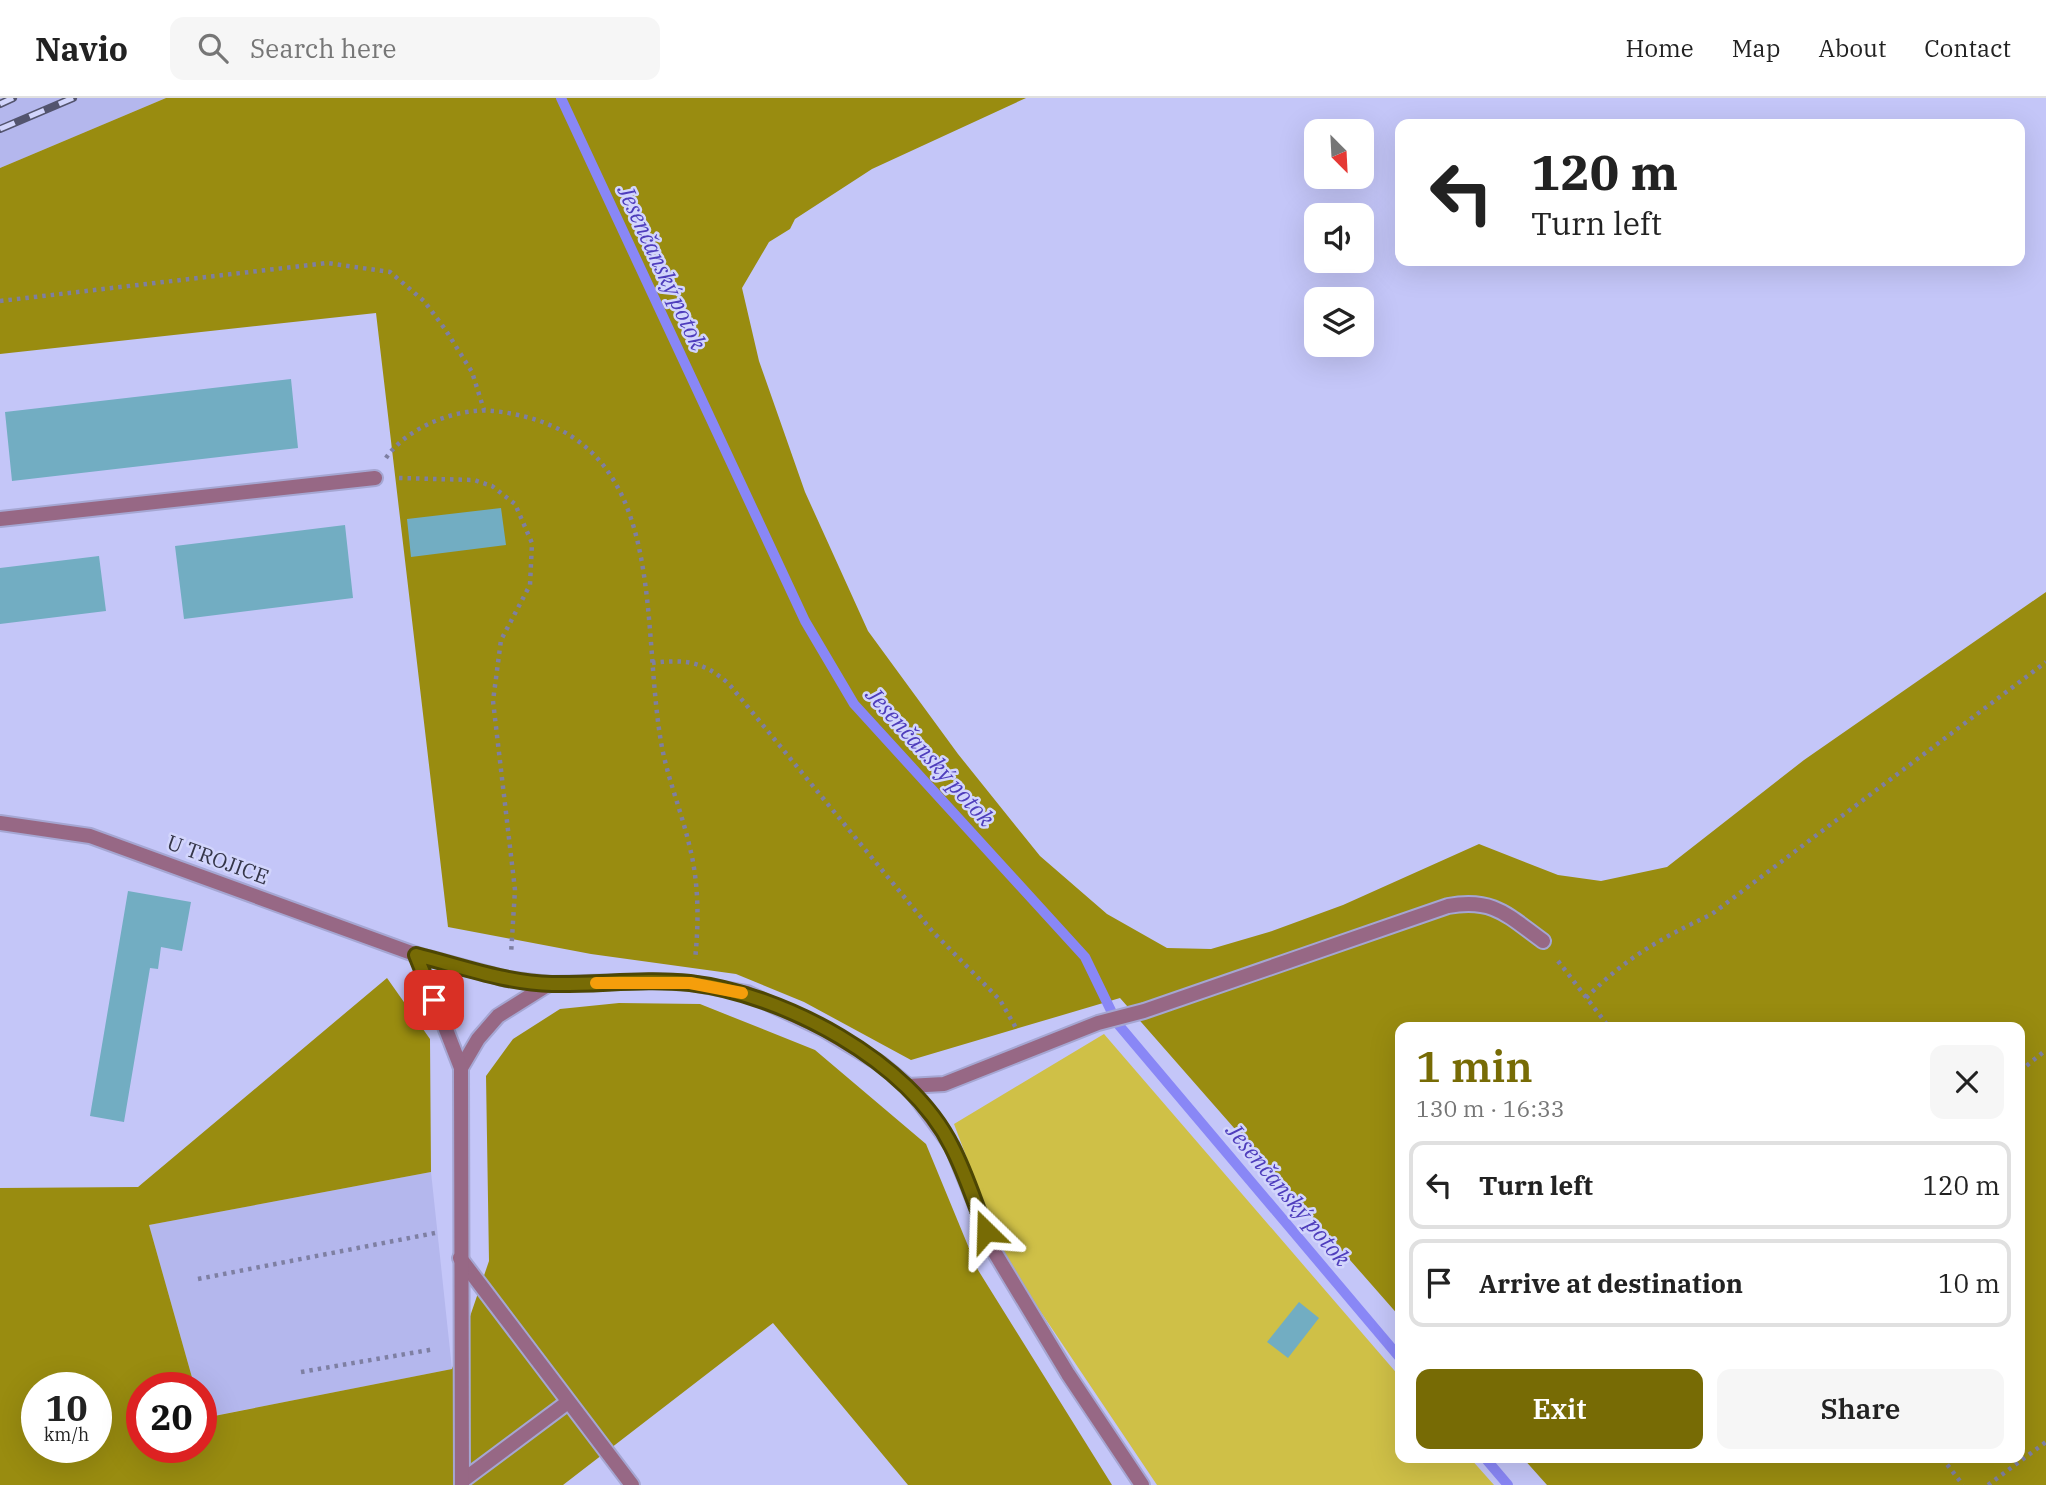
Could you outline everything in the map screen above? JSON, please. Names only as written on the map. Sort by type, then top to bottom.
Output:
[{"type":"street","points":[[0,519],[375,478]]},
{"type":"street","name":"U TROJICE","points":[[0,823],[90,836],[120,845],[416,955],[508,979],[549,984],[690,983],[747,993],[812,1024],[881,1064],[908,1086],[952,1146],[995,1253],[1068,1374],[1142,1485]]},
{"type":"street","points":[[908,1086],[944,1084],[1098,1023],[1139,1012],[1417,914],[1474,901],[1508,915],[1542,941]]},
{"type":"street","points":[[416,955],[461,1068],[462,1483]]},
{"type":"street","points":[[461,1068],[478,1039],[498,1016],[549,984]]},
{"type":"street","points":[[460,1258],[632,1485]]},
{"type":"street","points":[[462,1483],[568,1402]]},
{"type":"path","points":[[0,301],[327,263],[390,272],[424,301],[445,329],[472,372],[485,410]]},
{"type":"path","points":[[375,478],[393,449],[409,435],[435,422],[485,410],[540,420],[567,432],[606,466],[624,496],[637,528],[663,752],[690,846],[698,913],[690,983]]},
{"type":"path","points":[[375,478],[474,480],[492,486],[514,504],[532,543],[530,585],[501,640],[493,701],[515,890],[515,925],[508,979]]},
{"type":"path","points":[[652,663],[683,659],[699,662],[729,684],[933,932],[1000,1000],[1016,1026],[1021,1052]]},
{"type":"path","points":[[1586,998],[1618,965],[1656,940],[1712,914],[2046,662]]},
{"type":"path","points":[[1542,941],[1605,1022]]},
{"type":"path","points":[[2025,1066],[2046,1051]]},
{"type":"path","points":[[198,1279],[460,1228]]},
{"type":"path","points":[[301,1372],[460,1344]]},
{"type":"path","points":[[2025,1458],[2046,1442]]},
{"type":"path","points":[[1946,1463],[1964,1485]]},
{"type":"path","points":[[1988,1485],[2018,1463]]},
{"type":"shaded area","points":[[0,98],[166,98],[0,168]]},
{"type":"shaded area","points":[[166,98],[1026,98],[872,169],[795,219],[790,229],[769,242],[742,288],[759,361],[805,492],[868,631],[958,754],[1040,856],[1107,914],[1167,948],[1211,949],[1269,932],[1343,905],[1479,844],[1558,875],[1601,881],[1667,867],[1804,760],[2046,592],[2046,1485],[1547,1485],[1527,1463],[2025,1463],[2025,1022],[1395,1022],[1395,1311],[1120,998],[911,1060],[804,1002],[736,974],[591,954],[448,927],[376,313],[0,354],[0,168]]},
{"type":"shaded area","points":[[387,978],[430,1039],[431,1172],[149,1225],[190,1372],[126,1372],[126,1463],[217,1463],[217,1415],[452,1369],[489,1261],[486,1076],[513,1039],[560,1009],[619,1003],[700,1004],[815,1050],[926,1144],[978,1270],[1112,1485],[908,1485],[773,1323],[563,1485],[0,1485],[0,1188],[138,1187]]},
{"type":"shaded area","points":[[1104,1034],[1395,1371],[1395,1463],[1474,1463],[1494,1485],[1157,1485],[1004,1257],[954,1124]]},
{"type":"shaded area","points":[[431,1172],[452,1369],[217,1415],[217,1372],[190,1372],[149,1225]]},
{"type":"building","points":[[291,379],[298,448],[12,481],[5,412]]},
{"type":"building","points":[[501,508],[506,545],[411,557],[407,519]]},
{"type":"building","points":[[345,525],[353,598],[184,619],[175,546]]},
{"type":"building","points":[[99,556],[106,611],[0,624],[0,568]]},
{"type":"building","points":[[128,891],[191,902],[182,951],[161,947],[158,969],[150,968],[124,1122],[90,1116]]},
{"type":"building","points":[[1299,1302],[1319,1318],[1288,1358],[1267,1342]]},
{"type":"waterway","name":"Jesenčanský potok","points":[[561,98],[805,621],[854,704],[1085,957],[1117,1023],[1395,1352]]},
{"type":"waterway","name":"Jesenčanský potok","points":[[1489,1463],[1508,1485]]},
{"type":"railway","points":[[0,104],[13,98]]},
{"type":"railway","points":[[0,129],[73,98]]},
{"type":"slow traffic","points":[[596,983],[690,983],[742,993]]},
{"type":"route","points":[[434,1000],[416,955],[508,979],[549,984],[657,981],[690,983],[747,993],[823,1029],[881,1064],[908,1086],[952,1146],[986,1231]]}]
